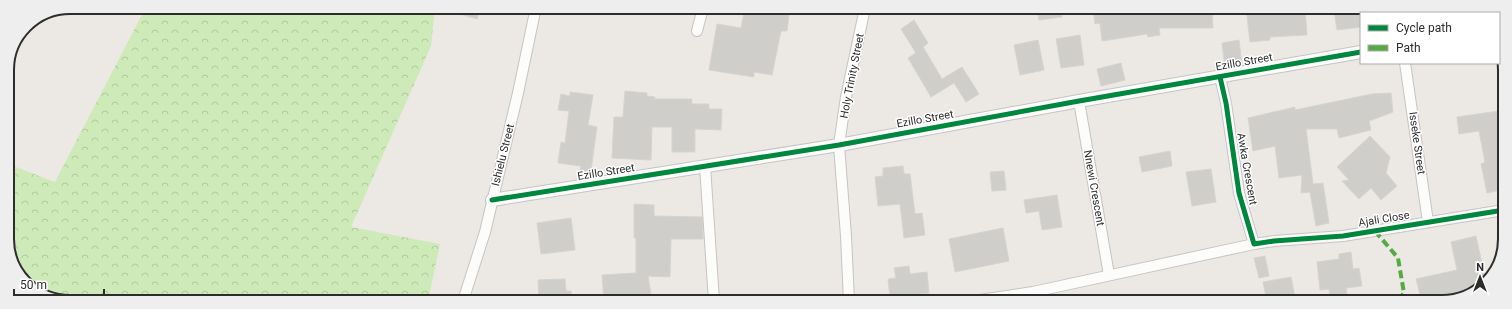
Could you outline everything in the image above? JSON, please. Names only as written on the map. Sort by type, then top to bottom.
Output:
[{"type":"street","name":"Ishielu Street","points":[[465,295],[485,232],[518,94],[535,14]]},
{"type":"street","points":[[697,31],[701,14]]},
{"type":"street","name":"Holy Trinity Street","points":[[849,295],[839,145],[846,97],[864,14]]},
{"type":"street","name":"Ezillo Street","points":[[492,200],[839,145],[1079,101],[1360,52]]},
{"type":"street","name":"Isseke Street","points":[[1405,64],[1428,222]]},
{"type":"street","name":"Awka Crescent","points":[[1220,77],[1226,103],[1239,193],[1254,244]]},
{"type":"street","name":"Nnewi Crescent","points":[[1079,101],[1109,275]]},
{"type":"street","points":[[705,166],[714,295]]},
{"type":"street","name":"Ajali Close","points":[[1254,244],[1343,236],[1498,211]]},
{"type":"street","points":[[1013,295],[1033,292],[1254,244]]},
{"type":"green space","points":[[142,14],[434,14],[431,46],[351,227],[440,244],[429,295],[63,295],[52,292],[30,279],[18,260],[14,239],[14,166],[55,182]]},
{"type":"building","points":[[460,14],[478,14],[477,19]]},
{"type":"building","points":[[744,14],[789,14],[787,31],[781,31],[772,75],[754,72],[754,77],[709,70],[717,24],[741,28]]},
{"type":"building","points":[[1038,14],[1061,14],[1062,17],[1039,20]]},
{"type":"building","points":[[1094,14],[1212,14],[1213,28],[1159,28],[1160,35],[1148,37],[1147,34],[1102,41],[1100,23],[1095,24]]},
{"type":"building","points":[[1247,14],[1305,14],[1307,35],[1270,37],[1270,40],[1250,42]]},
{"type":"building","points":[[1335,14],[1360,14],[1360,27],[1337,30]]},
{"type":"building","points":[[914,20],[928,43],[923,47],[942,79],[962,67],[979,94],[966,102],[954,83],[931,97],[908,58],[916,53],[901,29]]},
{"type":"building","points":[[1080,35],[1084,65],[1061,68],[1056,39]]},
{"type":"building","points":[[1038,40],[1044,70],[1020,75],[1014,45]]},
{"type":"building","points":[[1239,40],[1242,65],[1225,68],[1222,43]]},
{"type":"building","points":[[1121,63],[1125,80],[1101,86],[1097,69]]},
{"type":"building","points":[[625,91],[647,93],[647,96],[655,97],[655,99],[692,99],[692,104],[709,104],[709,109],[722,109],[721,130],[695,129],[695,152],[672,152],[672,127],[652,127],[651,160],[612,158],[614,117],[623,117]]},
{"type":"building","points":[[570,92],[593,95],[588,125],[597,127],[590,177],[579,178],[581,166],[558,163],[561,142],[565,143],[569,111],[558,110],[561,94],[570,96]]},
{"type":"building","points":[[1391,93],[1393,112],[1369,121],[1371,130],[1339,138],[1337,129],[1306,129],[1313,184],[1323,183],[1329,223],[1316,226],[1310,192],[1301,193],[1302,175],[1279,178],[1275,146],[1253,151],[1248,118],[1295,107],[1295,110],[1372,94]]},
{"type":"building","points":[[1498,111],[1498,190],[1487,193],[1481,164],[1485,162],[1479,131],[1459,134],[1457,117]]},
{"type":"building","points":[[1370,136],[1390,157],[1386,173],[1397,186],[1381,200],[1371,188],[1359,199],[1342,181],[1349,180],[1337,167]]},
{"type":"building","points":[[1170,151],[1172,166],[1142,172],[1139,157]]},
{"type":"building","points":[[903,166],[904,174],[910,174],[915,214],[922,213],[925,235],[904,238],[900,204],[878,206],[875,177],[883,176],[883,168]]},
{"type":"building","points":[[1211,169],[1216,202],[1192,206],[1186,172]]},
{"type":"building","points":[[1004,171],[1006,190],[992,191],[990,172]]},
{"type":"building","points":[[1057,195],[1062,227],[1042,230],[1039,211],[1026,213],[1024,200]]},
{"type":"building","points":[[634,204],[654,205],[654,216],[702,217],[703,239],[671,239],[670,277],[648,276],[651,295],[604,295],[602,275],[636,273],[636,238],[634,238]]},
{"type":"building","points":[[571,218],[575,250],[541,254],[537,223]]},
{"type":"building","points":[[1003,228],[1009,261],[955,272],[949,239]]},
{"type":"building","points":[[1476,236],[1485,276],[1473,286],[1456,293],[1445,295],[1420,295],[1416,279],[1457,270],[1451,242]]},
{"type":"building","points":[[1351,252],[1353,269],[1359,268],[1362,286],[1346,288],[1347,295],[1330,295],[1329,289],[1320,290],[1317,262],[1339,259],[1339,254]]},
{"type":"building","points":[[1265,256],[1269,276],[1259,278],[1254,258]]},
{"type":"building","points":[[909,266],[910,274],[927,272],[929,293],[913,295],[890,295],[888,279],[896,278],[894,268]]},
{"type":"building","points":[[1291,277],[1295,295],[1266,295],[1263,282]]},
{"type":"building","points":[[565,279],[566,291],[571,291],[571,295],[539,295],[538,280]]},
{"type":"marked path","points":[[1375,231],[1398,258],[1404,293],[1402,295]]},
{"type":"cycle path","points":[[492,200],[839,145],[1079,101],[1360,52]]},
{"type":"cycle path","points":[[1220,77],[1226,103],[1239,193],[1254,244],[1343,236],[1498,211]]}]
